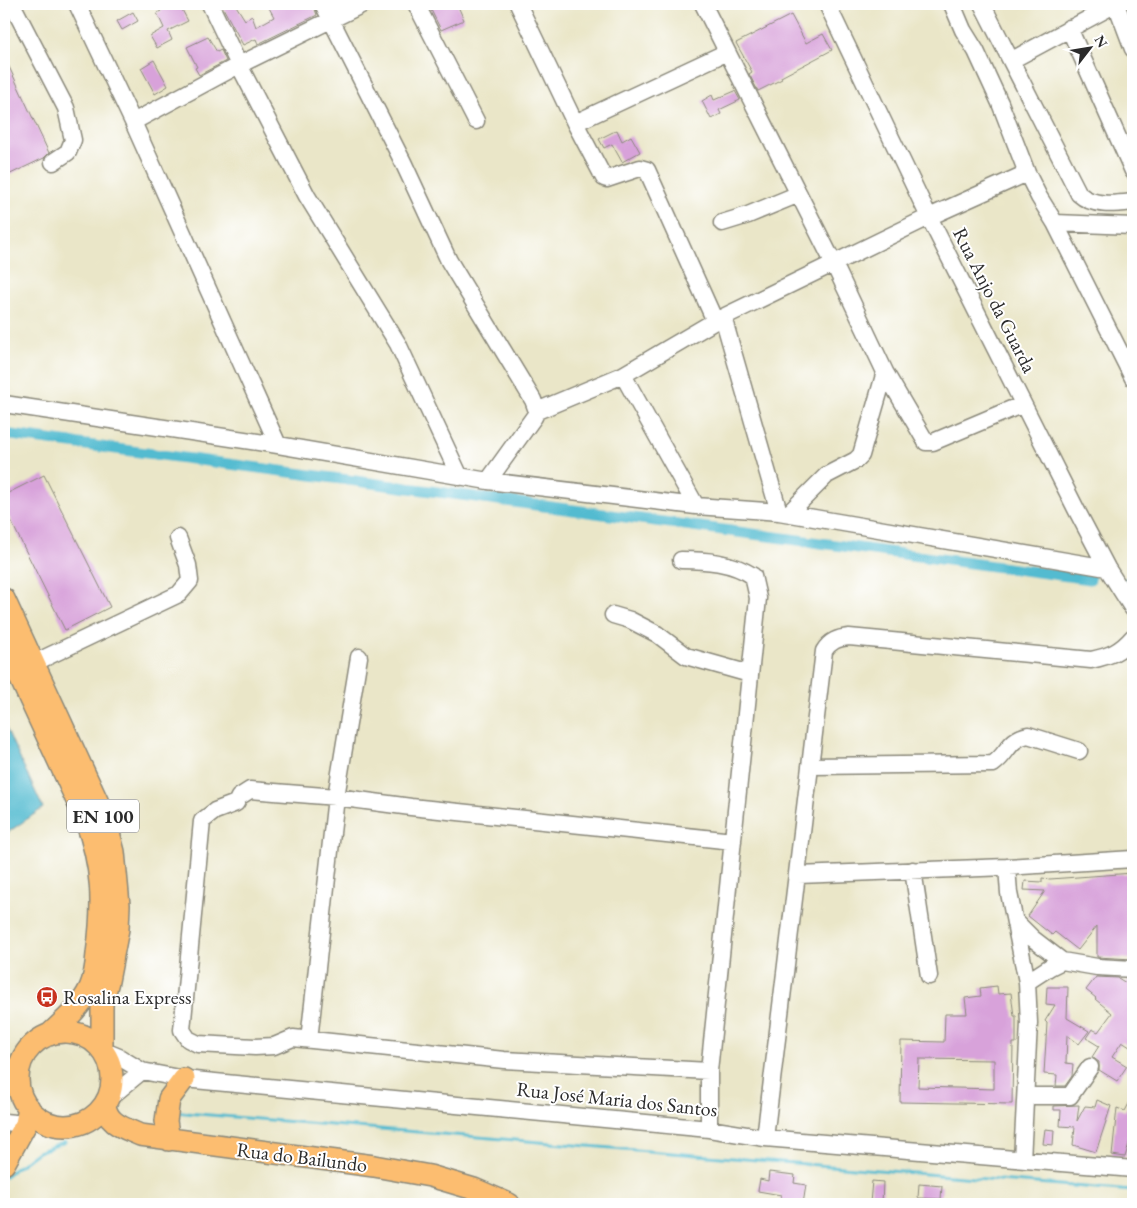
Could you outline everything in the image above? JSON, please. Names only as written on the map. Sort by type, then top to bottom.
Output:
[{"type":"main road","name":"EN 100","points":[[4,599],[99,805],[114,852],[119,905],[118,928],[102,1004],[102,1050],[111,1068],[111,1089],[106,1102]]},
{"type":"main road","name":"EN 100","points":[[4,643],[85,818],[94,842],[99,864],[102,912],[95,972],[84,998],[74,1011],[49,1034],[38,1040],[22,1060],[19,1072],[19,1085],[28,1116]]},
{"type":"main road","points":[[49,1034],[64,1032],[78,1034],[91,1040],[102,1050]]},
{"type":"main road","points":[[168,1130],[169,1098],[184,1079]]},
{"type":"main road","points":[[4,1164],[28,1116],[64,1125],[74,1125],[86,1121],[106,1102]]},
{"type":"main road","name":"Rua do Bailundo","points":[[106,1102],[106,1113],[111,1122],[140,1135],[168,1130],[430,1176],[474,1189],[509,1204]]},
{"type":"street","points":[[12,4],[66,108],[73,140],[68,152],[52,162]]},
{"type":"street","points":[[77,4],[133,122],[278,445]]},
{"type":"street","points":[[210,4],[239,65],[307,196],[398,344],[460,477]]},
{"type":"street","points":[[323,4],[403,162],[449,261],[537,411]]},
{"type":"street","points":[[133,122],[239,65],[362,4]]},
{"type":"street","points":[[416,4],[476,121]]},
{"type":"street","points":[[518,4],[575,123],[604,178],[607,179],[640,168],[648,170],[719,319],[784,513]]},
{"type":"street","points":[[703,4],[834,264],[885,372],[926,442],[933,442],[1023,404]]},
{"type":"street","name":"Rua Anjo da Guarda","points":[[827,4],[929,216],[1023,404],[1107,568],[1133,609]]},
{"type":"street","points":[[952,4],[963,30],[976,51],[1000,102],[1027,173],[1055,223],[1133,378]]},
{"type":"street","points":[[982,4],[1012,60],[1078,194],[1090,202],[1105,204],[1133,202]]},
{"type":"street","points":[[1012,60],[1116,4],[1133,48]]},
{"type":"street","points":[[1069,28],[1133,171]]},
{"type":"street","points":[[575,123],[727,52]]},
{"type":"street","points":[[488,481],[537,411],[623,375],[719,319],[929,216],[1027,173]]},
{"type":"street","points":[[722,223],[748,215],[799,194]]},
{"type":"street","points":[[1055,223],[1133,226]]},
{"type":"street","points":[[784,513],[827,475],[856,460],[861,455],[885,372]]},
{"type":"street","points":[[623,375],[696,506]]},
{"type":"street","points":[[4,404],[278,445],[488,481],[696,506],[784,513],[1107,568]]},
{"type":"street","points":[[34,663],[179,594],[190,581],[188,565],[178,538]]},
{"type":"street","points":[[681,560],[704,560],[742,568],[753,576],[758,598],[709,1071],[710,1129]]},
{"type":"street","points":[[613,615],[630,620],[657,634],[686,656],[750,674]]},
{"type":"street","points":[[765,1138],[824,651],[832,641],[849,637],[1091,660],[1110,656],[1127,644],[1133,637]]},
{"type":"street","points":[[310,1040],[336,797],[359,657]]},
{"type":"street","points":[[810,766],[993,764],[1000,759],[1012,741],[1028,735],[1079,752]]},
{"type":"street","points":[[709,1071],[504,1060],[293,1038],[274,1046],[198,1044],[188,1039],[182,1030],[202,821],[215,811],[236,803],[239,797],[250,790],[336,797],[411,807],[733,840]]},
{"type":"street","points":[[798,875],[1007,867],[1133,859]]},
{"type":"street","points":[[1007,867],[1009,893],[1027,982],[1030,1023],[1022,1160]]},
{"type":"street","points":[[913,870],[929,976]]},
{"type":"street","points":[[1015,921],[1032,938],[1062,961],[1097,967],[1133,969]]},
{"type":"street","points":[[1027,982],[1062,961]]},
{"type":"street","name":"Rua José Maria dos Santos","points":[[102,1050],[119,1057],[142,1071],[184,1079],[710,1129],[765,1138],[1133,1169]]},
{"type":"street","points":[[1026,1096],[1070,1096],[1090,1066]]},
{"type":"street","points":[[106,1102],[142,1071]]},
{"type":"street","points":[[4,1122],[28,1116]]},
{"type":"water","points":[[4,724],[43,808],[4,835]]},
{"type":"building","points":[[157,4],[169,4],[170,7],[179,4],[188,21],[168,31],[172,40],[157,48],[150,36],[164,28],[157,13],[161,11]]},
{"type":"building","points":[[221,4],[235,4],[245,20],[252,16],[256,27],[274,17],[267,4],[296,4],[298,7],[313,4],[317,15],[258,44],[256,39],[243,45]]},
{"type":"building","points":[[428,4],[457,4],[464,20],[441,30]]},
{"type":"building","points":[[133,12],[138,21],[122,30],[117,21]]},
{"type":"building","points":[[791,15],[806,43],[823,34],[832,50],[758,91],[749,74],[752,72],[736,43]]},
{"type":"building","points":[[208,37],[217,52],[221,50],[226,61],[199,75],[187,47]]},
{"type":"building","points":[[4,56],[49,153],[44,158],[4,177]]},
{"type":"building","points":[[154,60],[168,86],[155,94],[141,68]]},
{"type":"building","points":[[735,91],[740,100],[719,110],[721,114],[711,119],[702,101],[712,95],[714,100]]},
{"type":"building","points":[[617,130],[622,141],[631,136],[640,152],[622,162],[612,144],[604,148],[599,139]]},
{"type":"building","points":[[44,475],[110,607],[65,630],[4,507],[4,495]]},
{"type":"building","points":[[1133,873],[1133,959],[1097,957],[1097,926],[1078,950],[1055,932],[1052,935],[1028,916],[1045,891],[1024,890],[1025,881],[1042,882],[1042,878]]},
{"type":"building","points":[[1096,977],[1118,978],[1126,983],[1133,979],[1133,1049],[1122,1042],[1112,1057],[1127,1066],[1117,1081],[1099,1070],[1099,1062],[1092,1057],[1099,1046],[1086,1038],[1092,1029],[1098,1032],[1112,1013],[1086,990]]},
{"type":"building","points":[[997,986],[998,994],[1011,993],[1014,1016],[1016,1016],[1016,1043],[1013,1043],[1012,1104],[900,1102],[901,1041],[944,1042],[945,1014],[967,1014],[965,998],[981,996],[980,988]],"holes":[[[919,1059],[994,1060],[994,1089],[918,1087]]]},
{"type":"building","points":[[1047,987],[1068,987],[1067,1018],[1089,1031],[1079,1044],[1067,1035],[1066,1063],[1073,1064],[1072,1076],[1065,1086],[1056,1086],[1057,1075],[1044,1074],[1047,1023],[1045,1021],[1055,1005],[1046,1004]]},
{"type":"building","points":[[1133,1096],[1133,1130],[1125,1157],[1112,1155],[1117,1108],[1125,1111]]},
{"type":"building","points":[[1097,1100],[1111,1106],[1096,1152],[1073,1145],[1075,1127],[1060,1126],[1061,1110],[1054,1110],[1054,1106],[1079,1105],[1077,1121],[1085,1106],[1095,1107]]},
{"type":"building","points":[[1045,1129],[1054,1130],[1053,1145],[1043,1144]]},
{"type":"building","points":[[769,1172],[795,1175],[794,1183],[806,1185],[803,1204],[780,1204],[781,1195],[758,1191],[760,1179],[768,1181]]},
{"type":"building","points":[[872,1181],[883,1182],[882,1204],[870,1203]]},
{"type":"building","points":[[919,1184],[942,1186],[941,1199],[918,1198]]},
{"type":"waterway","points":[[4,434],[1090,579]]},
{"type":"waterway","points":[[1126,583],[1133,583]]},
{"type":"waterway","points":[[174,1112],[1133,1191]]},
{"type":"waterway","points":[[4,1177],[38,1152],[65,1142]]},
{"type":"place","name":"Rosalina Express","points":[[47,997]]}]
